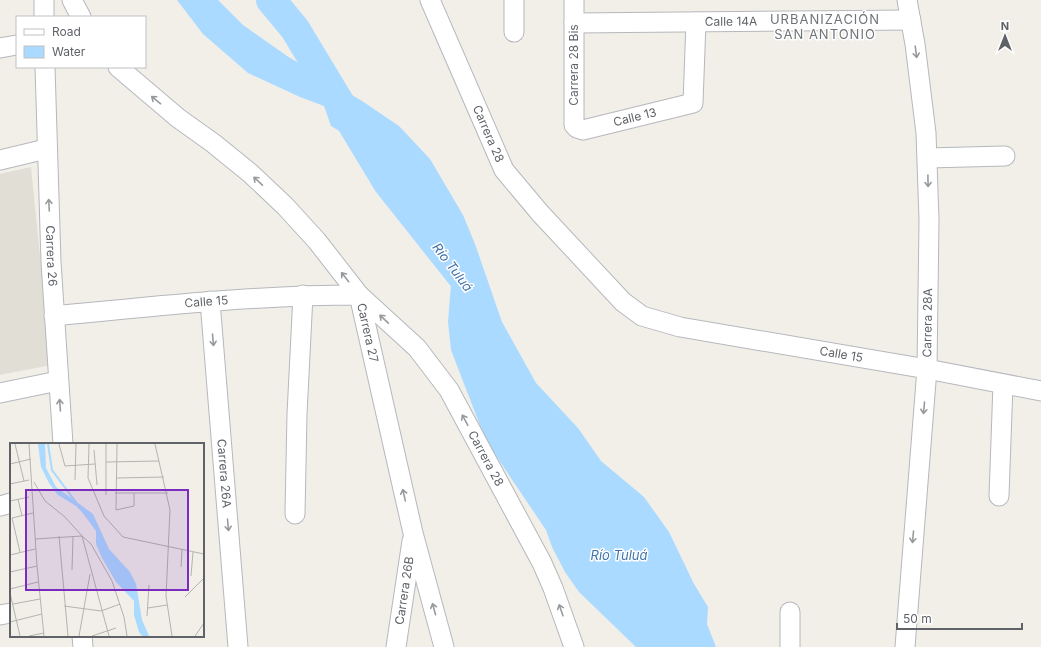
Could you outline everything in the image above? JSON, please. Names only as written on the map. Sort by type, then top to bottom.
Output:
[{"type":"street","points":[[44,0],[44,16]]},
{"type":"street","points":[[72,0],[80,16]]},
{"type":"street","name":"Carrera 28","points":[[430,0],[504,170],[540,213],[622,302],[642,316]]},
{"type":"street","points":[[514,0],[514,32]]},
{"type":"street","name":"Carrera 28 Bis","points":[[574,0],[574,125],[577,128]]},
{"type":"street","name":"Carrera 28A","points":[[905,647],[927,369],[928,158],[921,91],[907,0]]},
{"type":"street","name":"Calle 14A","points":[[574,23],[911,20]]},
{"type":"street","name":"Calle 13","points":[[577,128],[583,130],[693,103],[696,22]]},
{"type":"street","points":[[0,48],[16,45]]},
{"type":"street","name":"Carrera 26","points":[[44,68],[46,149],[54,316],[63,443]]},
{"type":"street","name":"Carrera 27","points":[[119,68],[178,118],[213,143],[254,178],[317,241],[359,295],[413,533],[444,647]]},
{"type":"street","points":[[0,160],[46,149]]},
{"type":"street","points":[[928,158],[1005,156]]},
{"type":"street","points":[[295,514],[297,414],[303,295]]},
{"type":"street","name":"Calle 15","points":[[54,316],[210,301],[303,295],[359,295]]},
{"type":"street","name":"Carrera 28","points":[[359,295],[417,348],[449,390],[542,563],[553,588],[574,647]]},
{"type":"street","name":"Carrera 26A","points":[[210,301],[238,647]]},
{"type":"street","name":"Calle 15","points":[[642,316],[680,327],[927,369],[1041,391]]},
{"type":"street","points":[[0,393],[58,381]]},
{"type":"street","points":[[999,496],[1003,384]]},
{"type":"street","points":[[0,506],[10,503]]},
{"type":"street","name":"Carrera 26B","points":[[396,647],[413,533]]},
{"type":"street","points":[[790,612],[790,647]]},
{"type":"street","points":[[0,615],[10,613]]},
{"type":"street","points":[[82,637],[83,647]]},
{"type":"shaded area","points":[[31,167],[51,365],[0,375],[0,174]]},
{"type":"water","name":"Río Tuluá","points":[[177,0],[218,0],[243,25],[287,56],[362,101],[399,126],[430,159],[463,215],[475,244],[502,322],[536,383],[578,428],[601,461],[644,497],[669,532],[694,584],[708,607],[707,624],[716,647],[636,647],[579,592],[565,572],[552,547],[546,530],[486,441],[451,350],[448,322],[451,285],[449,262],[439,243],[399,181],[354,140],[331,126],[324,106],[300,97],[248,73],[203,34]]},
{"type":"waterway","name":"Río Tuluá","points":[[271,0],[295,29],[388,183],[469,285]]},
{"type":"district","name":"URBANIZACIÓN SAN ANTONIO","points":[[825,26]]}]
